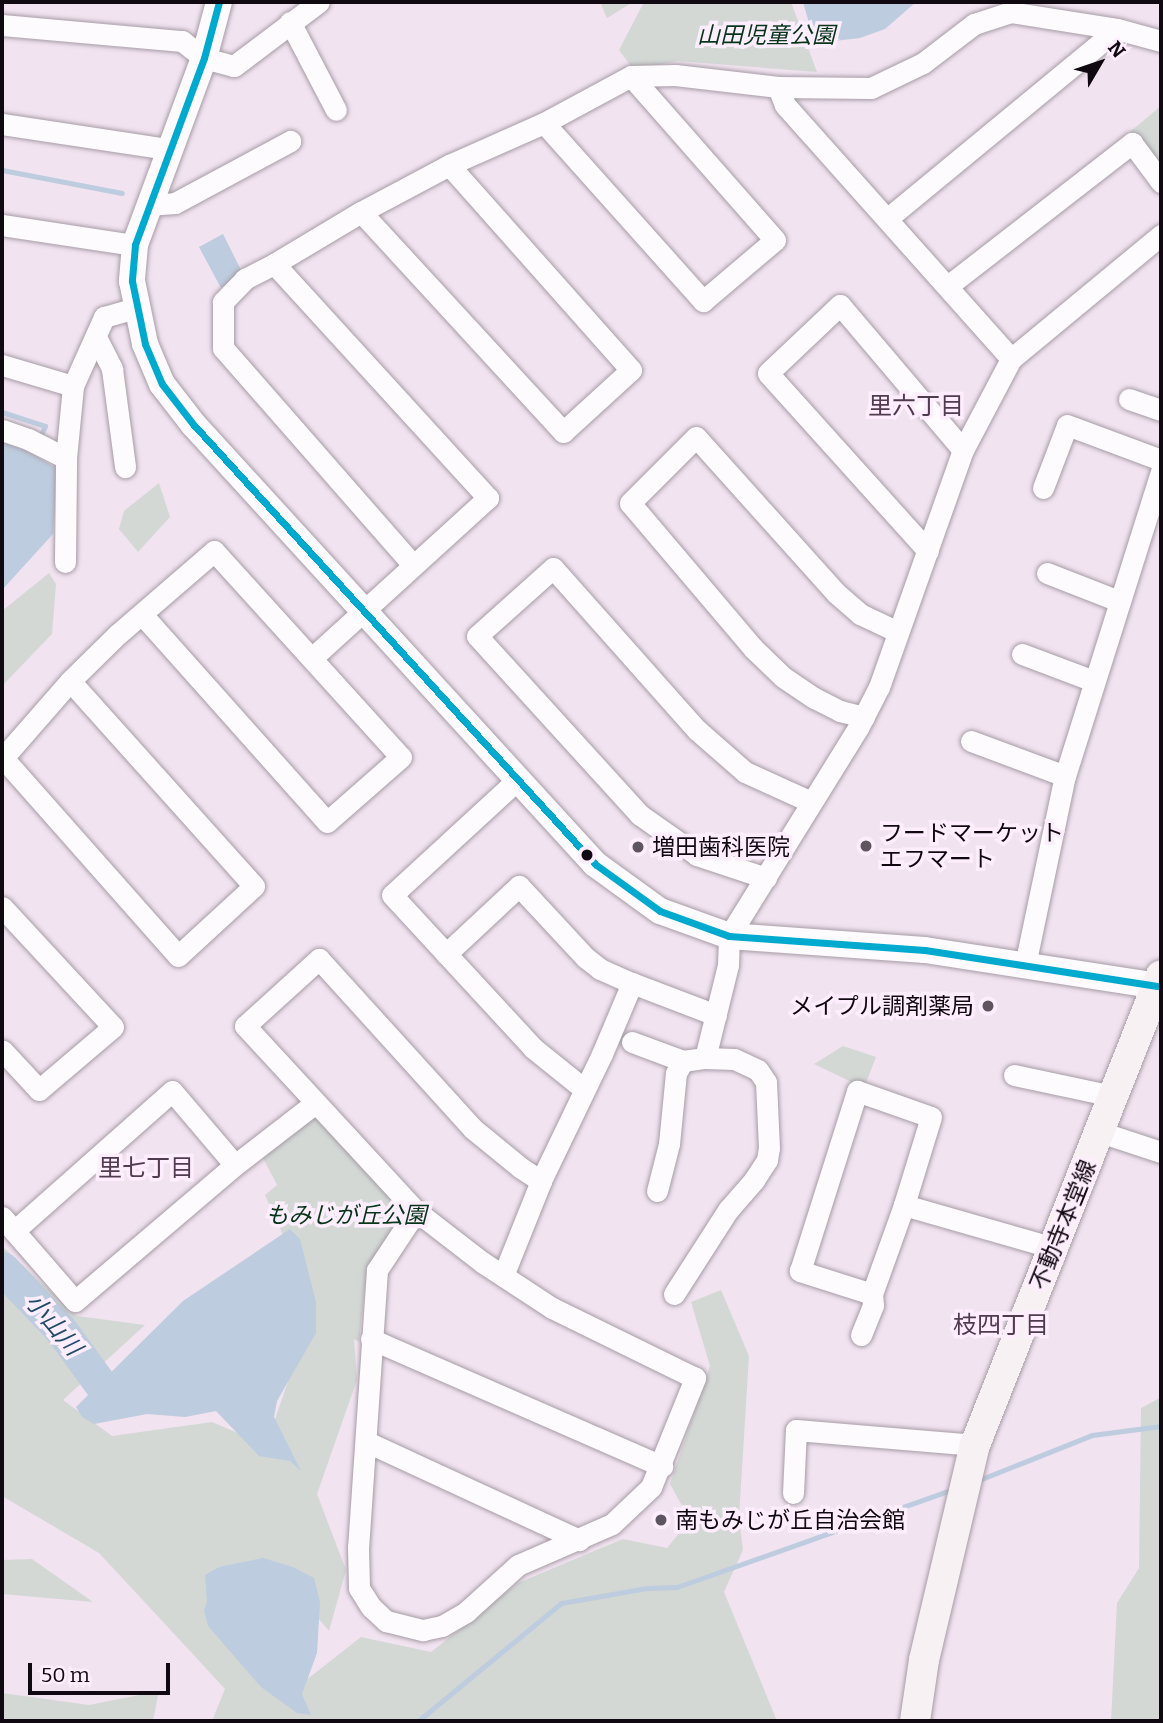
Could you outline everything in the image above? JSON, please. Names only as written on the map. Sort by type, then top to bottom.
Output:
[{"type":"main road","name":"不動寺本堂線","points":[[915,1721],[924,1660],[975,1446],[1113,1096],[1154,1017],[1159,981]]},
{"type":"street","points":[[219,2],[204,58],[168,149],[135,245],[132,281],[145,344],[162,384],[193,424],[362,612],[595,864],[660,911],[729,936],[926,950],[1159,981]]},
{"type":"street","points":[[2,25],[181,41],[204,58],[234,66],[319,2]]},
{"type":"street","points":[[413,565],[223,348],[223,302],[245,279],[360,212],[449,165],[544,123],[631,76],[675,75],[778,87],[871,88],[923,63],[974,24],[1010,12],[1117,29],[1161,41]]},
{"type":"street","points":[[290,22],[336,110]]},
{"type":"street","points":[[888,218],[1117,29]]},
{"type":"street","points":[[544,123],[703,301],[775,240],[631,76]]},
{"type":"street","points":[[778,87],[785,106],[948,285],[1011,359]]},
{"type":"street","points":[[2,124],[168,149]]},
{"type":"street","points":[[148,205],[175,203],[290,141]]},
{"type":"street","points":[[948,285],[1132,142],[1161,182]]},
{"type":"street","points":[[360,212],[563,432],[631,370],[449,165]]},
{"type":"street","points":[[2,225],[135,245]]},
{"type":"street","points":[[705,1058],[728,965],[729,936],[864,717],[879,687],[963,450],[1011,359],[1161,235]]},
{"type":"street","points":[[274,264],[488,498],[312,659]]},
{"type":"street","points":[[928,551],[768,373],[840,305],[963,450]]},
{"type":"street","points":[[65,562],[66,458],[74,386],[104,317],[138,307]]},
{"type":"street","points":[[96,337],[112,369],[125,467]]},
{"type":"street","points":[[2,365],[74,386]]},
{"type":"street","points":[[1129,398],[1161,410]]},
{"type":"street","points":[[1043,488],[1067,425],[1161,460]]},
{"type":"street","points":[[2,430],[28,439],[66,458]]},
{"type":"street","points":[[864,717],[831,707],[783,677],[753,648],[630,503],[696,437],[836,593],[860,614],[898,632]]},
{"type":"street","points":[[1025,965],[1066,776],[1161,471]]},
{"type":"street","points":[[70,681],[254,886],[178,956],[2,759],[70,681],[142,614],[214,551],[401,757],[327,822],[142,614]]},
{"type":"street","points":[[766,878],[697,855],[640,815],[477,636],[553,568],[697,730],[745,772],[811,803]]},
{"type":"street","points":[[1047,573],[1119,601]]},
{"type":"street","points":[[1022,654],[1094,681]]},
{"type":"street","points":[[971,741],[1066,776]]},
{"type":"street","points":[[516,781],[392,895],[533,1048],[584,1089]]},
{"type":"street","points":[[446,954],[519,886],[586,958],[600,969],[716,1015]]},
{"type":"street","points":[[2,907],[113,1027],[38,1090],[2,1050]]},
{"type":"street","points":[[415,1211],[377,1270],[358,1547],[359,1588],[371,1606],[386,1621],[423,1630],[442,1626],[466,1612],[518,1565],[612,1524],[651,1487],[662,1466],[695,1378],[552,1308],[503,1276],[415,1211],[245,1026],[319,958],[472,1128],[541,1181]]},
{"type":"street","points":[[503,1276],[541,1181],[632,982]]},
{"type":"street","points":[[632,1042],[683,1061],[705,1058],[734,1059],[750,1064],[766,1082],[769,1148],[760,1170],[728,1210],[674,1294]]},
{"type":"street","points":[[657,1191],[669,1144],[676,1073],[683,1061]]},
{"type":"street","points":[[1014,1075],[1113,1096]]},
{"type":"street","points":[[235,1164],[172,1091],[8,1224],[75,1301],[235,1164],[314,1104]]},
{"type":"street","points":[[861,1335],[873,1305],[872,1294],[904,1205],[931,1117],[857,1091],[800,1271],[872,1294]]},
{"type":"street","points":[[1100,1132],[1161,1152]]},
{"type":"street","points":[[904,1205],[1054,1248]]},
{"type":"street","points":[[371,1339],[662,1466]]},
{"type":"street","points":[[793,1493],[796,1430],[975,1446]]},
{"type":"street","points":[[367,1442],[579,1540]]},
{"type":"green space","points":[[600,2],[633,2],[607,18]]},
{"type":"green space","name":"山田児童公園","points":[[644,2],[791,2],[817,72],[678,61],[633,69],[619,50]]},
{"type":"green space","points":[[1161,106],[1161,169],[1131,131]]},
{"type":"green space","points":[[159,483],[170,517],[138,552],[119,529],[124,511]]},
{"type":"green space","points":[[49,573],[56,584],[52,634],[2,686],[2,611]]},
{"type":"green space","points":[[843,1046],[876,1057],[864,1088],[814,1064]]},
{"type":"green space","name":"もみじが丘公園","points":[[314,1113],[404,1212],[367,1267],[359,1342],[354,1339],[357,1380],[317,1494],[346,1570],[329,1631],[292,1587],[287,1695],[361,1637],[431,1652],[518,1583],[623,1539],[667,1548],[690,1520],[670,1484],[710,1366],[691,1302],[721,1290],[749,1356],[739,1517],[743,1550],[724,1592],[777,1721],[212,1721],[225,1689],[99,1553],[2,1496],[2,1246],[77,1316],[145,1325],[63,1400],[112,1436],[212,1422],[266,1445],[307,1327],[291,1253],[265,1195],[277,1185],[262,1156]]},
{"type":"green space","points":[[1160,1398],[1161,1721],[1111,1721],[1117,1603],[1139,1568],[1141,1408]]},
{"type":"green space","points":[[32,1559],[93,1602],[2,1594],[2,1560]]},
{"type":"green space","points":[[159,1691],[153,1721],[2,1721],[2,1693],[89,1705]]},
{"type":"water","points":[[803,2],[916,2],[885,29],[860,38],[834,41],[811,30]]},
{"type":"water","points":[[223,234],[242,272],[221,288],[199,247]]},
{"type":"water","points":[[2,442],[27,451],[58,469],[53,534],[2,590]]},
{"type":"water","points":[[290,1229],[300,1239],[316,1302],[316,1333],[277,1401],[274,1417],[301,1471],[290,1461],[259,1456],[216,1411],[185,1417],[147,1414],[94,1424],[82,1417],[76,1407],[183,1301]]},
{"type":"water","points":[[263,1558],[293,1567],[314,1578],[320,1602],[317,1653],[302,1694],[311,1715],[297,1713],[261,1687],[208,1626],[204,1610],[207,1602],[205,1575],[219,1567]]},
{"type":"waterway","points":[[2,170],[122,193]]},
{"type":"waterway","points":[[2,412],[45,426],[39,439]]},
{"type":"waterway","name":"小山川","points":[[2,1268],[61,1330],[101,1385]]},
{"type":"waterway","points":[[979,1480],[1092,1435],[1161,1426]]},
{"type":"waterway","points":[[418,1721],[561,1603],[647,1588],[677,1587],[953,1489]]},
{"type":"transit line","points":[[219,2],[204,58],[135,245],[132,281],[145,344],[162,384],[193,424],[595,864],[660,911],[729,936],[925,950],[1157,986]]},
{"type":"place","name":"フードマーケット エフマート","points":[[866,846]]},
{"type":"place","name":"増田歯科医院","points":[[638,847]]},
{"type":"place","name":"メイプル調剤薬局","points":[[988,1006]]},
{"type":"place","name":"南もみじが丘自治会館","points":[[661,1520]]},
{"type":"district","name":"里六丁目","points":[[916,407]]},
{"type":"district","name":"里七丁目","points":[[146,1169]]},
{"type":"district","name":"枝四丁目","points":[[1001,1326]]}]
